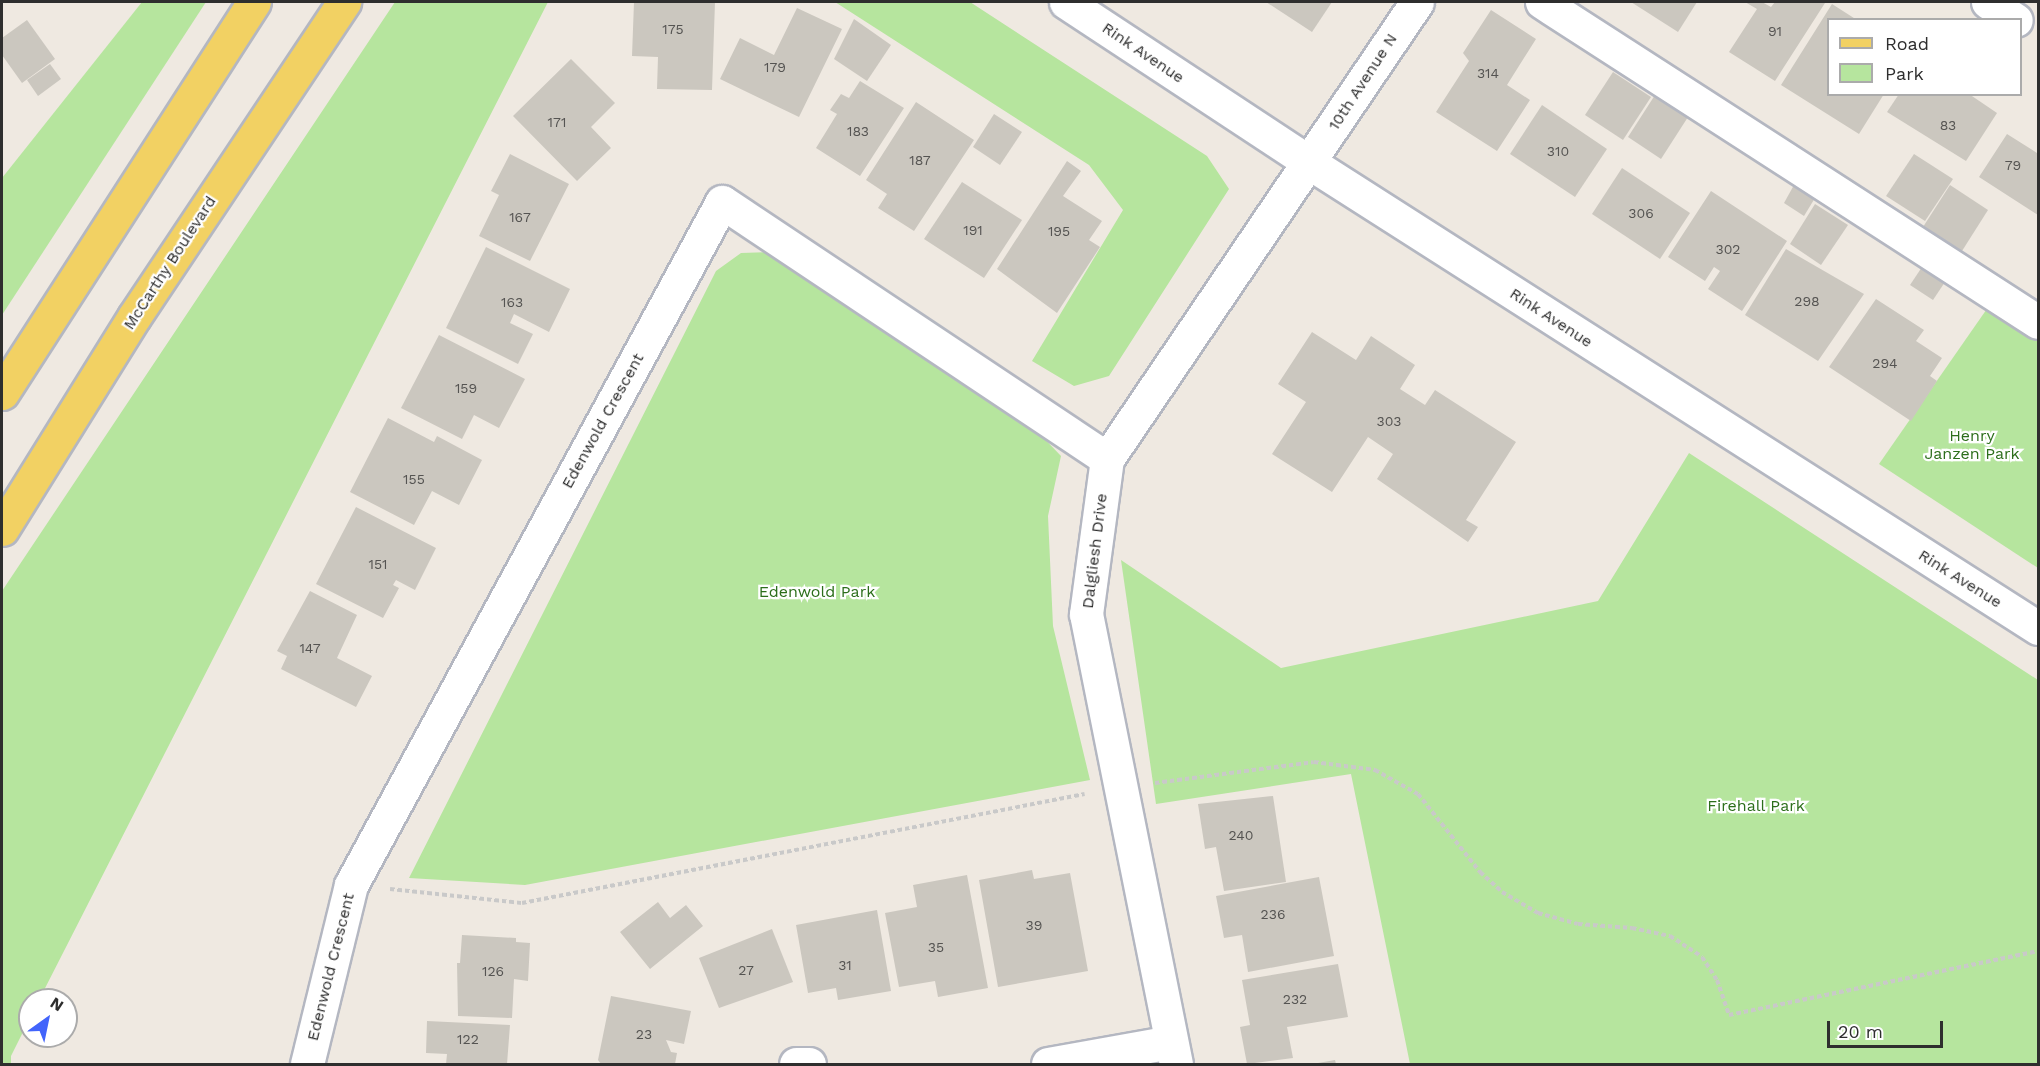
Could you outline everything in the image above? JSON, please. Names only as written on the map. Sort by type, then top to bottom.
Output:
[{"type":"main road","points":[[2,393],[254,2]]},
{"type":"main road","name":"McCarthy Boulevard","points":[[2,528],[135,317],[344,2]]},
{"type":"street","name":"Rink Avenue","points":[[1066,2],[1310,163],[2038,628]]},
{"type":"street","name":"10th Avenue N","points":[[1310,163],[1417,2]]},
{"type":"street","points":[[1542,2],[2038,322]]},
{"type":"street","points":[[1988,2],[2013,18]]},
{"type":"street","points":[[2022,23],[2038,34]]},
{"type":"street","name":"Dalgliesh Drive","points":[[1173,1054],[1086,614],[1107,459],[1310,163]]},
{"type":"street","name":"Edenwold Crescent","points":[[308,1065],[351,885],[722,202],[1107,459]]},
{"type":"street","points":[[1048,1065],[1173,1054]]},
{"type":"street","points":[[796,1065],[809,1065]]},
{"type":"path","points":[[351,885],[522,903],[1120,788],[1314,762],[1375,770],[1418,794],[1480,872],[1502,892],[1538,913],[1578,924],[1632,928],[1670,936],[1702,957],[1717,980],[1729,1015],[2038,951]]},
{"type":"green space","points":[[142,2],[206,2],[2,315],[2,178]]},
{"type":"green space","points":[[395,2],[548,2],[45,988],[18,988],[18,1042],[11,1056],[11,1064],[2,1064],[2,591]]},
{"type":"green space","points":[[835,2],[970,2],[1207,156],[1229,189],[1109,376],[1074,386],[1032,361],[1123,210],[1089,165]]},
{"type":"green space","name":"Edenwold Park","points":[[773,252],[1036,430],[1061,456],[1048,516],[1053,626],[1090,780],[525,885],[409,878],[716,271],[741,253]]},
{"type":"green space","name":"Henry Janzen Park","points":[[1991,303],[2038,332],[2038,568],[1879,464]]},
{"type":"green space","name":"Firehall Park","points":[[1689,453],[2038,680],[2038,1064],[1410,1064],[1351,774],[1156,804],[1121,560],[1281,668],[1598,601]]},
{"type":"building","points":[[634,2],[715,2],[712,90],[657,89],[658,57],[632,56]]},
{"type":"building","points":[[1266,2],[1332,2],[1312,32]]},
{"type":"building","points":[[1631,2],[1697,2],[1678,32]]},
{"type":"building","points":[[1745,2],[1762,2],[1771,7],[1775,2],[1825,3],[1775,81],[1729,52],[1757,9]]},
{"type":"building","points":[[1832,4],[1854,18],[1827,18],[1827,96],[1883,96],[1859,134],[1781,85]]},
{"type":"building","points":[[797,8],[842,29],[799,117],[720,79],[740,38],[774,55]]},
{"type":"building","points":[[1491,10],[1536,39],[1507,85],[1530,100],[1497,151],[1436,112],[1469,61],[1463,53]]},
{"type":"building","points":[[854,19],[891,45],[867,81],[834,59]]},
{"type":"building","points":[[27,20],[55,59],[22,83],[2,55],[2,38]]},
{"type":"building","points":[[571,59],[615,103],[591,127],[611,148],[577,181],[513,116]]},
{"type":"building","points":[[50,64],[61,79],[38,96],[27,80]]},
{"type":"building","points":[[1613,72],[1651,97],[1623,140],[1585,115]]},
{"type":"building","points":[[860,81],[904,108],[860,176],[816,148],[837,114],[830,110],[841,94],[849,98]]},
{"type":"building","points":[[1655,95],[1688,117],[1661,159],[1628,137]]},
{"type":"building","points":[[1898,96],[1972,96],[1997,113],[1966,161],[1887,112]]},
{"type":"building","points":[[916,102],[974,140],[914,231],[878,208],[887,194],[866,180]]},
{"type":"building","points":[[1542,105],[1607,149],[1575,197],[1510,154]]},
{"type":"building","points":[[994,114],[1022,132],[1000,165],[973,147]]},
{"type":"building","points":[[2007,134],[2037,153],[2038,150],[2038,215],[1979,177]]},
{"type":"building","points":[[510,154],[569,184],[530,261],[479,236],[499,195],[491,191]]},
{"type":"building","points":[[1914,154],[1953,179],[1925,221],[1886,196]]},
{"type":"building","points":[[1067,161],[1081,171],[1063,196],[1102,221],[1089,240],[1100,247],[1057,313],[997,269]]},
{"type":"building","points":[[1622,168],[1690,213],[1660,259],[1592,214]]},
{"type":"building","points":[[962,182],[1022,220],[984,278],[924,239]]},
{"type":"building","points":[[1794,185],[1815,198],[1804,216],[1784,203]]},
{"type":"building","points":[[1950,185],[1988,210],[1962,251],[1923,227]]},
{"type":"building","points":[[1711,191],[1787,241],[1742,311],[1708,289],[1720,271],[1714,267],[1705,281],[1668,257]]},
{"type":"building","points":[[1815,204],[1848,225],[1821,265],[1790,244]]},
{"type":"building","points":[[486,247],[570,289],[549,332],[514,314],[510,323],[533,334],[518,364],[446,328]]},
{"type":"building","points":[[1786,249],[1864,294],[1818,361],[1745,315]]},
{"type":"building","points":[[1922,267],[1945,282],[1933,300],[1910,285]]},
{"type":"building","points":[[1876,299],[1924,330],[1916,341],[1942,358],[1930,376],[1937,381],[1911,421],[1829,367]]},
{"type":"building","points":[[1312,332],[1356,360],[1371,336],[1415,365],[1400,389],[1425,405],[1435,390],[1516,442],[1466,520],[1478,527],[1468,542],[1377,479],[1393,454],[1368,437],[1332,492],[1272,454],[1306,402],[1278,384]]},
{"type":"building","points":[[439,335],[525,379],[499,428],[474,415],[462,439],[401,408]]},
{"type":"building","points":[[388,418],[434,442],[437,436],[482,460],[459,505],[432,491],[414,525],[350,492]]},
{"type":"building","points":[[356,507],[436,548],[415,590],[396,580],[393,585],[399,588],[383,618],[316,584]]},
{"type":"building","points":[[310,591],[357,615],[337,658],[372,676],[356,707],[281,669],[287,656],[277,651]]},
{"type":"building","points":[[1273,796],[1286,882],[1224,891],[1216,847],[1205,849],[1198,804]]},
{"type":"building","points":[[1032,870],[1034,879],[1070,873],[1088,971],[998,987],[979,880]]},
{"type":"building","points":[[967,875],[988,988],[938,997],[935,981],[899,987],[885,913],[917,907],[913,885]]},
{"type":"building","points":[[1319,877],[1334,956],[1248,972],[1242,935],[1224,938],[1216,896]]},
{"type":"building","points":[[658,902],[670,918],[686,905],[703,926],[650,969],[620,932]]},
{"type":"building","points":[[877,910],[891,991],[838,1000],[836,988],[808,993],[796,925]]},
{"type":"building","points":[[772,929],[793,982],[719,1008],[699,958]]},
{"type":"building","points":[[462,935],[516,938],[516,942],[530,943],[528,981],[514,979],[512,1018],[458,1016],[457,963],[460,963]]},
{"type":"building","points":[[1338,964],[1348,1017],[1287,1027],[1293,1058],[1247,1064],[1240,1027],[1250,1025],[1242,980]]},
{"type":"building","points":[[611,996],[691,1011],[684,1044],[666,1040],[671,1052],[677,1053],[675,1064],[601,1064],[598,1060]]},
{"type":"building","points":[[427,1021],[510,1025],[507,1064],[446,1064],[447,1054],[426,1053]]},
{"type":"building","points":[[1335,1060],[1336,1064],[1318,1064],[1318,1063]]}]
